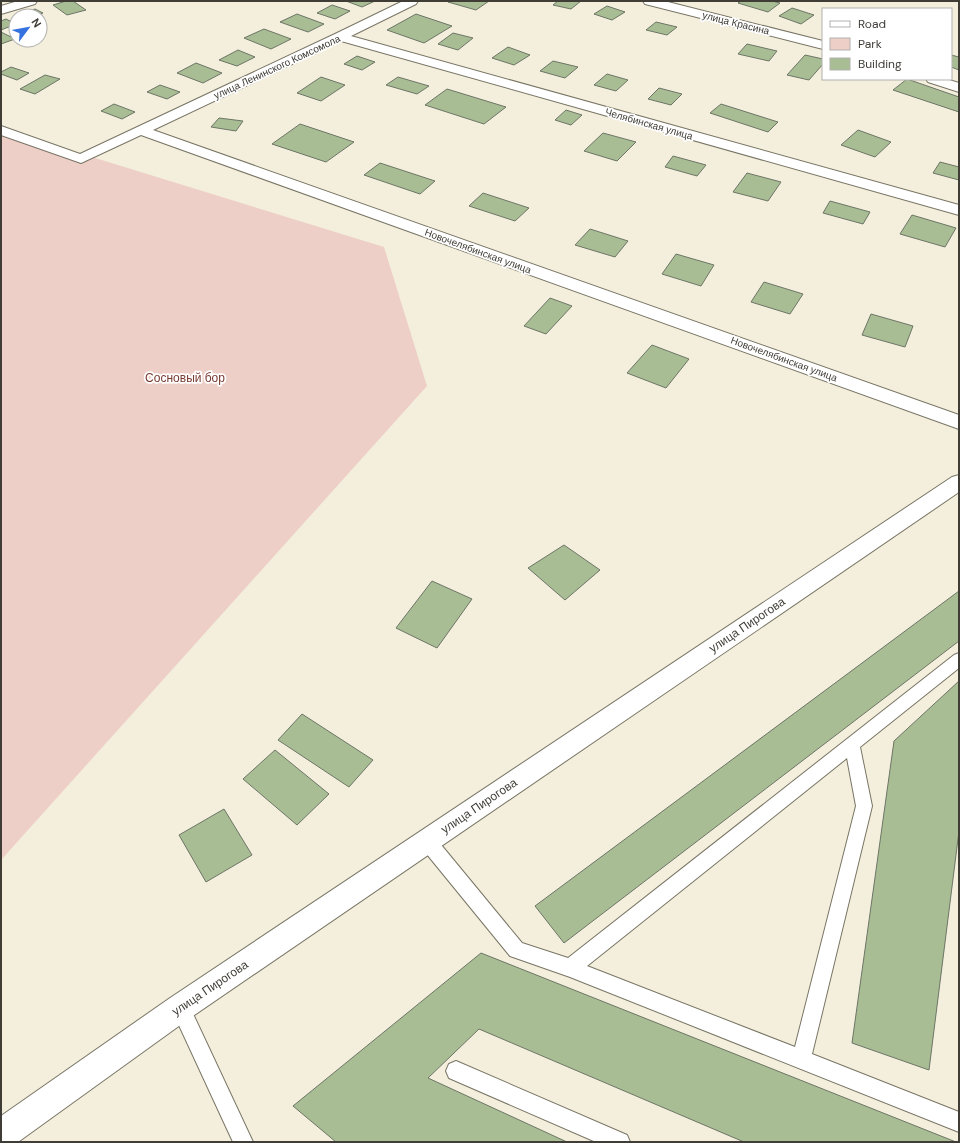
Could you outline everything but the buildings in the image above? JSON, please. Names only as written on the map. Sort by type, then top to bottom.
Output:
[{"type":"street","points":[[1,10],[31,1]]},
{"type":"street","name":"улица Ленинского Комсомола","points":[[140,130],[340,37],[412,1]]},
{"type":"street","name":"улица Красина","points":[[649,1],[822,45]]},
{"type":"street","name":"Челябинская улица","points":[[340,37],[959,210]]},
{"type":"street","points":[[936,80],[959,88]]},
{"type":"street","points":[[1,130],[81,159],[140,130]]},
{"type":"street","name":"Новочелябинская улица","points":[[140,130],[959,422]]},
{"type":"street","name":"улица Пирогова","points":[[1,1135],[180,1008],[959,482]]},
{"type":"lane","points":[[570,968],[959,659]]},
{"type":"lane","points":[[801,1060],[864,806],[852,744]]},
{"type":"lane","points":[[427,841],[516,950],[570,968],[959,1122]]},
{"type":"lane","points":[[180,1008],[243,1142]]},
{"type":"lane","points":[[456,1071],[620,1142]]},
{"type":"green space","name":"Сосновый бор","points":[[1,129],[384,247],[427,386],[1,860]]}]
